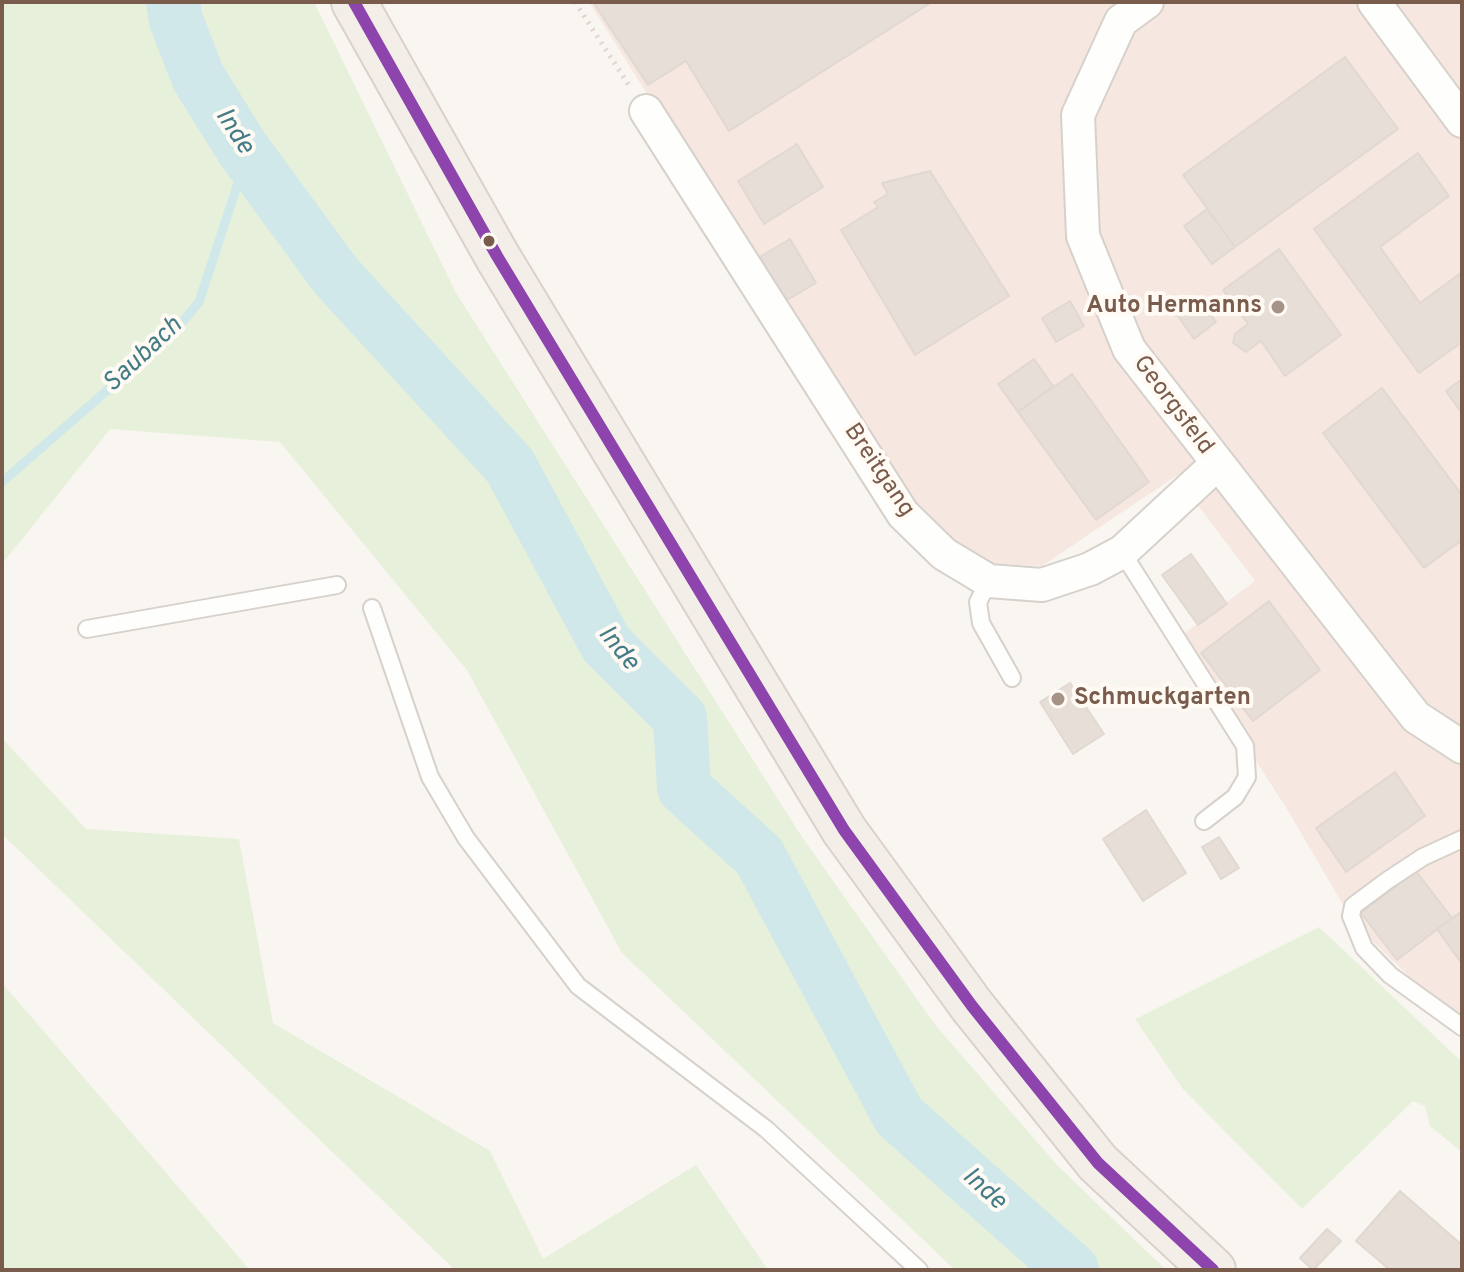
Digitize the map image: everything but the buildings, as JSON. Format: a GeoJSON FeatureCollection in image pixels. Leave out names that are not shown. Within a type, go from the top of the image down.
{"type":"FeatureCollection","features":[{"type":"Feature","properties":{"kind":"main road"},"geometry":{"type":"LineString","coordinates":[[354,2],[497,256],[844,830],[972,1006],[1098,1163],[1213,1270]]}},
{"type":"Feature","properties":{"kind":"street","name":"Georgsfeld"},"geometry":{"type":"LineString","coordinates":[[1147,2],[1121,21],[1078,115],[1083,236],[1129,349],[1416,717],[1462,747]]}},
{"type":"Feature","properties":{"kind":"street"},"geometry":{"type":"LineString","coordinates":[[1374,2],[1457,105]]}},
{"type":"Feature","properties":{"kind":"street","name":"Breitgang"},"geometry":{"type":"LineString","coordinates":[[646,111],[903,514],[944,554],[989,581],[1042,585],[1090,569],[1122,552],[1217,464]]}},
{"type":"Feature","properties":{"kind":"lane"},"geometry":{"type":"LineString","coordinates":[[1122,552],[1245,746],[1247,777],[1235,797],[1204,821]]}},
{"type":"Feature","properties":{"kind":"lane"},"geometry":{"type":"LineString","coordinates":[[989,581],[978,602],[981,623],[1012,678]]}},
{"type":"Feature","properties":{"kind":"lane"},"geometry":{"type":"LineString","coordinates":[[87,629],[337,585]]}},
{"type":"Feature","properties":{"kind":"lane"},"geometry":{"type":"LineString","coordinates":[[372,608],[430,777],[466,838],[578,986],[766,1129],[919,1270]]}},
{"type":"Feature","properties":{"kind":"lane"},"geometry":{"type":"LineString","coordinates":[[1462,839],[1423,857],[1388,880],[1353,906],[1351,916],[1364,948],[1381,966],[1462,1027]]}},
{"type":"Feature","properties":{"kind":"path"},"geometry":{"type":"LineString","coordinates":[[575,2],[646,111]]}},
{"type":"Feature","properties":{"kind":"shaded area"},"geometry":{"type":"Polygon","coordinates":[[[589,2],[1462,2],[1462,1028],[1353,922],[1287,809],[1177,639],[1255,581],[1176,476],[1042,566],[992,564],[958,543],[904,501],[589,2]]]}},
{"type":"Feature","properties":{"kind":"green space"},"geometry":{"type":"Polygon","coordinates":[[[2,2],[314,2],[456,293],[802,837],[936,1026],[1058,1166],[1166,1270],[955,1270],[622,953],[467,670],[280,442],[110,429],[2,564],[2,2]]]}},
{"type":"Feature","properties":{"kind":"green space"},"geometry":{"type":"Polygon","coordinates":[[[2,738],[86,829],[239,839],[273,1023],[490,1151],[543,1259],[696,1165],[768,1270],[455,1270],[2,834],[2,738]]]}},
{"type":"Feature","properties":{"kind":"green space"},"geometry":{"type":"Polygon","coordinates":[[[1319,927],[1462,1062],[1462,1152],[1430,1126],[1425,1106],[1413,1101],[1302,1209],[1183,1089],[1135,1019],[1319,927]]]}},
{"type":"Feature","properties":{"kind":"green space"},"geometry":{"type":"Polygon","coordinates":[[[2,983],[250,1270],[2,1270],[2,983]]]}},
{"type":"Feature","properties":{"kind":"waterway","name":"Inde"},"geometry":{"type":"LineString","coordinates":[[173,2],[176,20],[198,77],[242,148],[336,276],[510,466],[606,644],[680,718],[684,788],[759,856],[899,1116],[1072,1270]]}},
{"type":"Feature","properties":{"kind":"waterway","name":"Saubach"},"geometry":{"type":"LineString","coordinates":[[2,482],[174,332],[199,302],[239,180],[242,148]]}},
{"type":"Feature","properties":{"kind":"transit line"},"geometry":{"type":"LineString","coordinates":[[354,2],[497,256],[844,830],[972,1006],[1098,1163],[1213,1270]]}},
{"type":"Feature","properties":{"kind":"place","name":"Auto Hermanns"},"geometry":{"type":"Point","coordinates":[1278,307]}},
{"type":"Feature","properties":{"kind":"place","name":"Schmuckgarten"},"geometry":{"type":"Point","coordinates":[1058,699]}}]}
